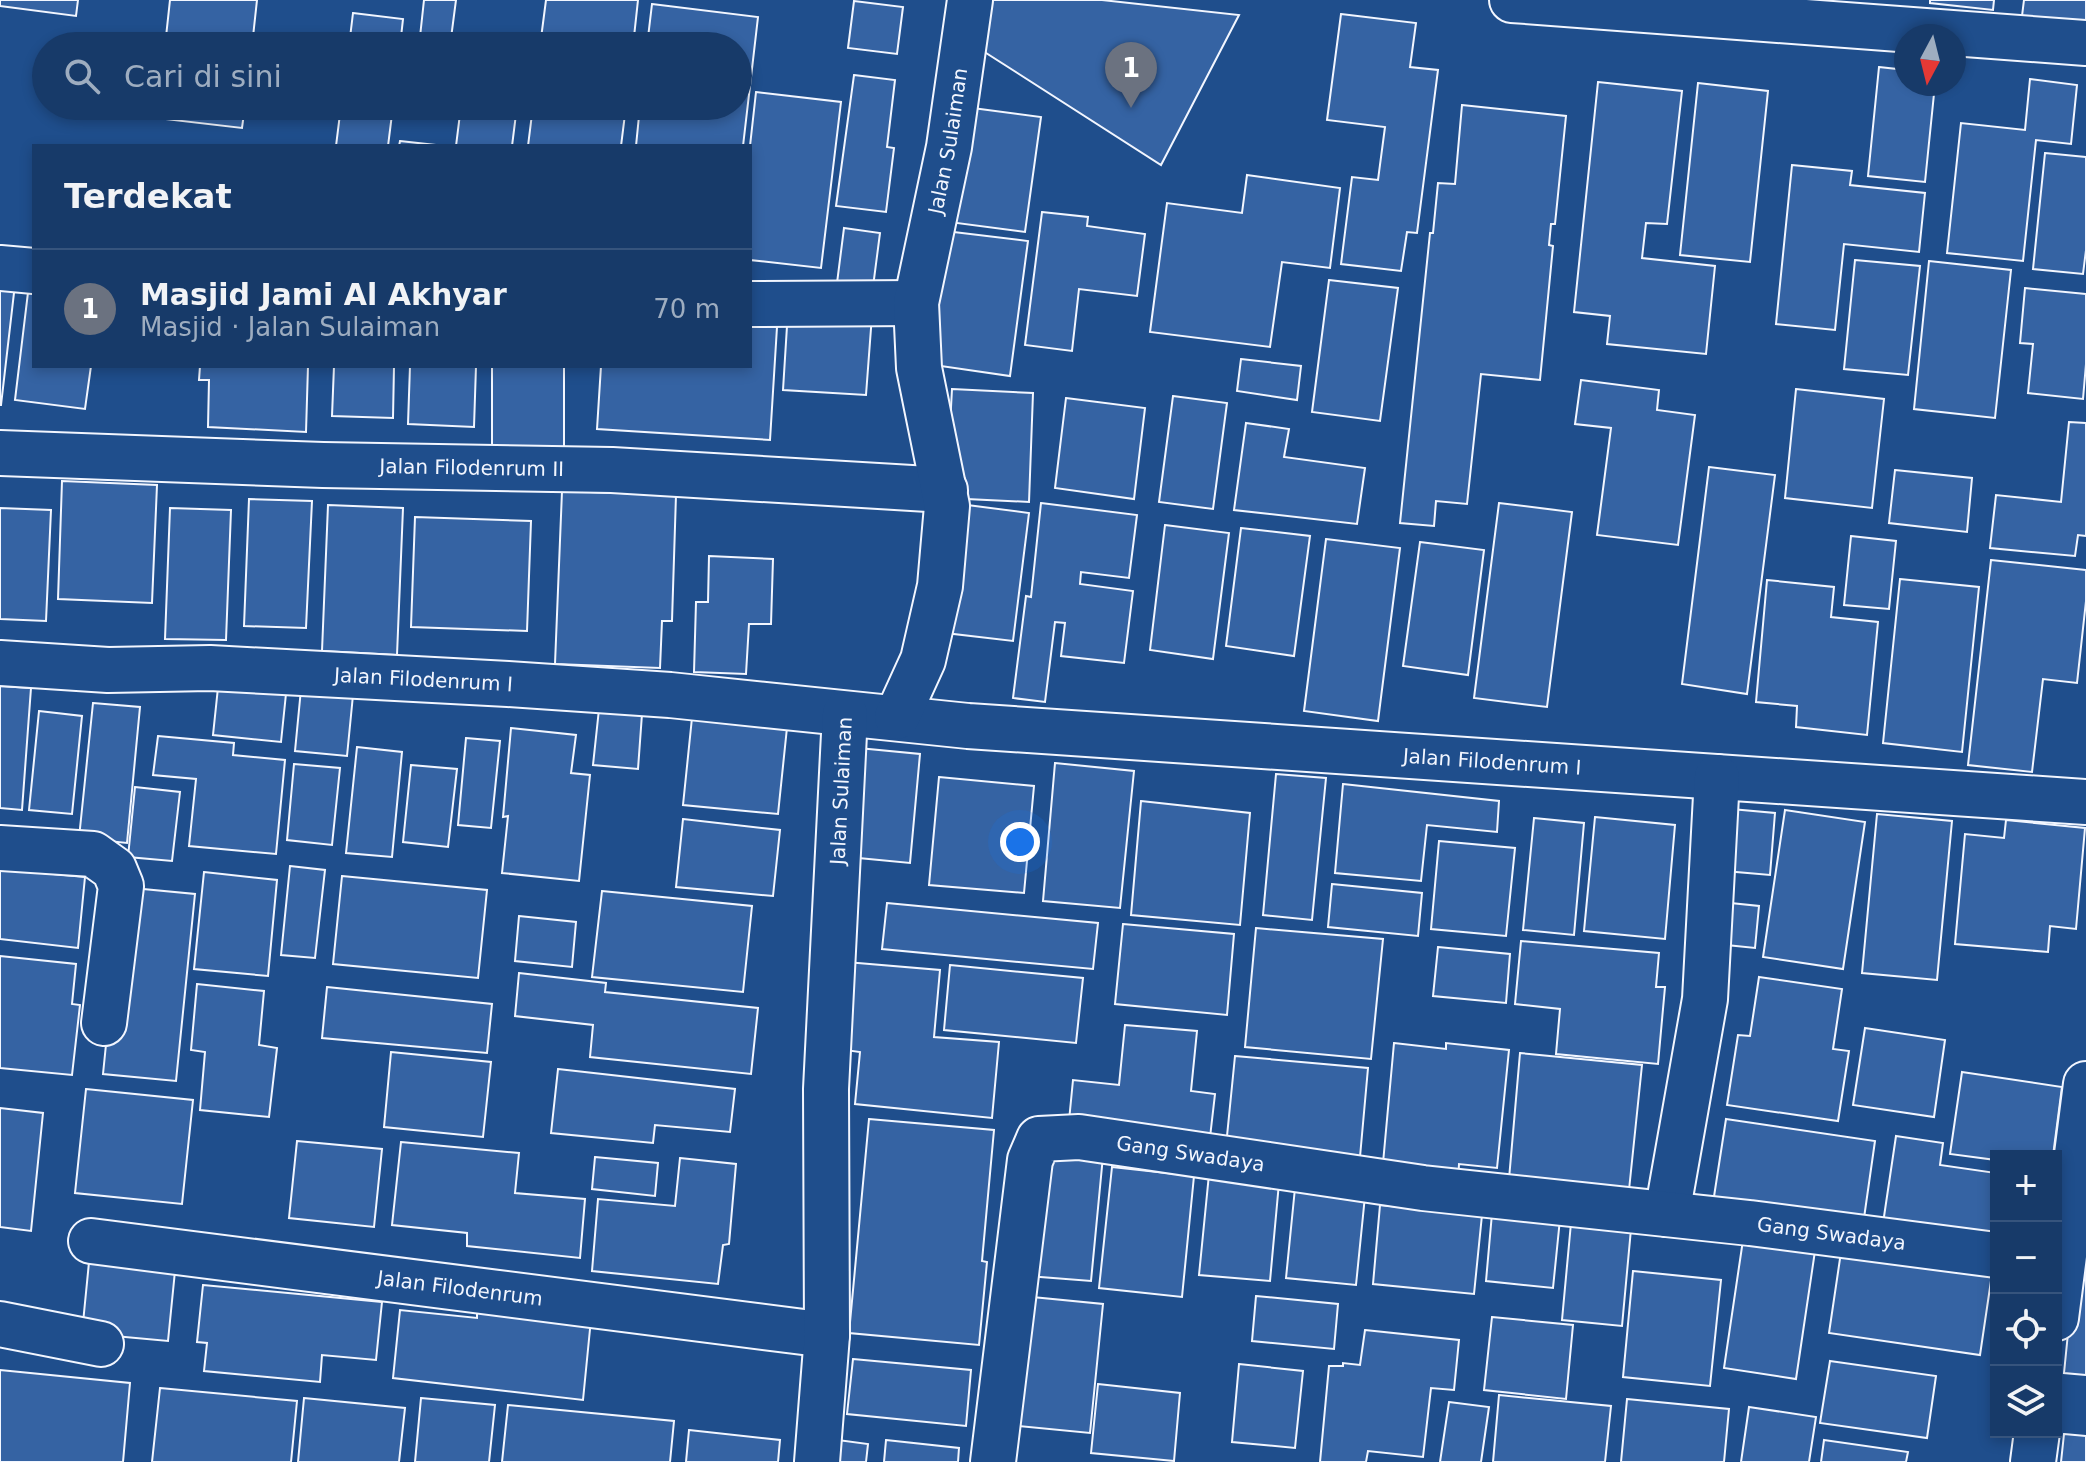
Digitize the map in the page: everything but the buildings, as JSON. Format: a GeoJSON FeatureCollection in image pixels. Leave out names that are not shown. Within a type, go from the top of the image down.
{"type":"FeatureCollection","features":[{"type":"Feature","properties":{"kind":"street","name":"Jalan Sulaiman"},"geometry":{"type":"LineString","coordinates":[[817,1462],[827,1335],[826,1089],[845,714],[897,717],[923,660],[940,586],[947,506],[919,368],[916,303],[949,147],[970,0]]}},
{"type":"Feature","properties":{"kind":"street"},"geometry":{"type":"LineString","coordinates":[[1525,0],[2086,43]]}},
{"type":"Feature","properties":{"kind":"street"},"geometry":{"type":"LineString","coordinates":[[0,268],[32,271]]}},
{"type":"Feature","properties":{"kind":"street"},"geometry":{"type":"LineString","coordinates":[[752,304],[916,303]]}},
{"type":"Feature","properties":{"kind":"street","name":"Jalan Filodenrum II"},"geometry":{"type":"LineString","coordinates":[[0,453],[323,465],[612,470],[945,490]]}},
{"type":"Feature","properties":{"kind":"street","name":"Jalan Filodenrum I"},"geometry":{"type":"LineString","coordinates":[[0,663],[108,670],[210,668],[508,684],[670,695],[845,714]]}},
{"type":"Feature","properties":{"kind":"street","name":"Jalan Filodenrum I"},"geometry":{"type":"LineString","coordinates":[[897,717],[984,727],[2086,802]]}},
{"type":"Feature","properties":{"kind":"street"},"geometry":{"type":"LineString","coordinates":[[1667,1214],[1705,999],[1717,777]]}},
{"type":"Feature","properties":{"kind":"street"},"geometry":{"type":"LineString","coordinates":[[0,848],[93,854],[114,869],[121,886],[104,1023]]}},
{"type":"Feature","properties":{"kind":"street"},"geometry":{"type":"LineString","coordinates":[[2062,1249],[2086,1084]]}},
{"type":"Feature","properties":{"kind":"street","name":"Gang Swadaya"},"geometry":{"type":"LineString","coordinates":[[993,1462],[1030,1160],[1039,1139],[1047,1137],[1079,1137],[1423,1188],[1667,1214],[1990,1254]]}},
{"type":"Feature","properties":{"kind":"street","name":"Jalan Filodenrum"},"geometry":{"type":"LineString","coordinates":[[91,1241],[827,1335]]}},
{"type":"Feature","properties":{"kind":"street"},"geometry":{"type":"LineString","coordinates":[[0,1324],[101,1344]]}},
{"type":"Feature","properties":{"kind":"street"},"geometry":{"type":"LineString","coordinates":[[2033,1462],[2036,1438]]}},
{"type":"Feature","properties":{"kind":"place","name":"Masjid Jami Al Akhyar"},"geometry":{"type":"Point","coordinates":[1131,108]}}]}
